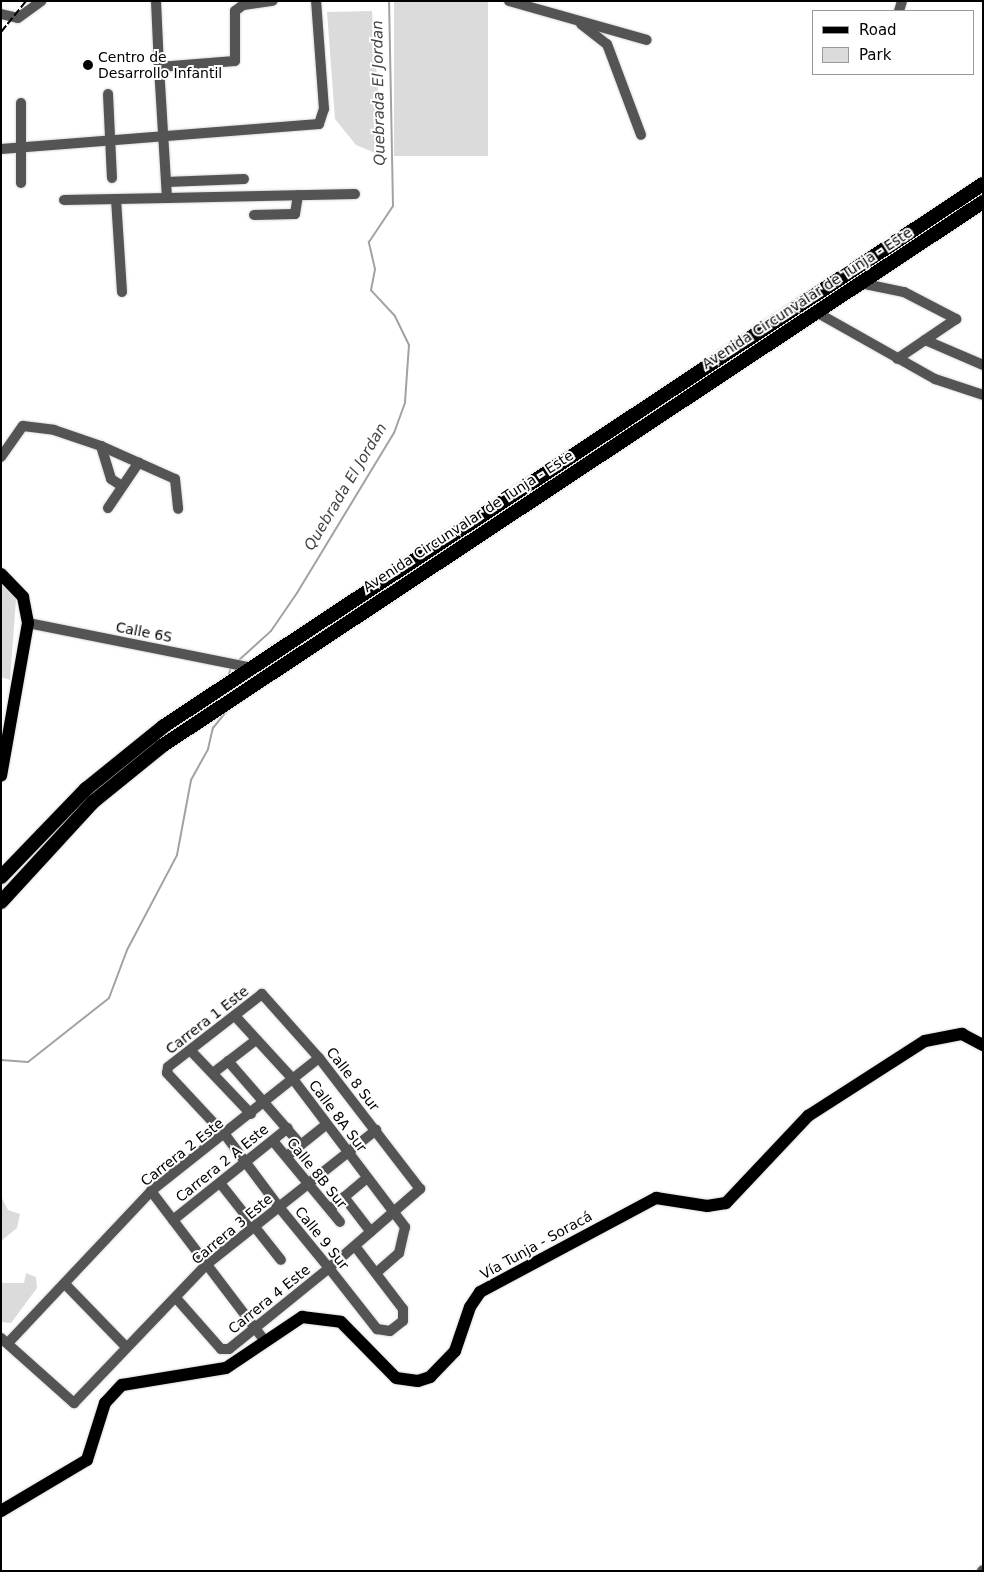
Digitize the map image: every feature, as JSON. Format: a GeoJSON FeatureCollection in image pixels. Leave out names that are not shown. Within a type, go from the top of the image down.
{"type":"FeatureCollection","features":[{"type":"Feature","properties":{"kind":"highway","name":"Avenida Circunvalar de Tunja - Este"},"geometry":{"type":"LineString","coordinates":[[1,877],[86,788],[164,726],[983,184]]}},
{"type":"Feature","properties":{"kind":"highway","name":"Avenida Circunvalar de Tunja - Este"},"geometry":{"type":"LineString","coordinates":[[1,902],[93,802],[162,746],[983,202]]}},
{"type":"Feature","properties":{"kind":"main road"},"geometry":{"type":"LineString","coordinates":[[1,574],[23,597],[28,623],[1,776]]}},
{"type":"Feature","properties":{"kind":"main road","name":"Vía Tunja - Soracá"},"geometry":{"type":"LineString","coordinates":[[1,1511],[86,1460],[105,1403],[122,1385],[154,1377],[207,1373],[237,1362],[302,1317],[330,1318],[351,1330],[396,1378],[413,1381],[430,1377],[451,1356],[470,1307],[480,1292],[656,1198],[708,1206],[726,1203],[808,1116],[849,1090],[943,1034],[962,1034],[983,1045]]}},
{"type":"Feature","properties":{"kind":"street"},"geometry":{"type":"LineString","coordinates":[[1,14],[12,18],[41,1]]}},
{"type":"Feature","properties":{"kind":"street"},"geometry":{"type":"LineString","coordinates":[[156,1],[166,198]]}},
{"type":"Feature","properties":{"kind":"street"},"geometry":{"type":"LineString","coordinates":[[159,67],[234,61],[234,11],[243,5],[273,1]]}},
{"type":"Feature","properties":{"kind":"street"},"geometry":{"type":"LineString","coordinates":[[1,149],[319,124],[324,109],[316,1]]}},
{"type":"Feature","properties":{"kind":"street"},"geometry":{"type":"LineString","coordinates":[[509,1],[648,40]]}},
{"type":"Feature","properties":{"kind":"street"},"geometry":{"type":"LineString","coordinates":[[576,20],[608,44],[641,135]]}},
{"type":"Feature","properties":{"kind":"street"},"geometry":{"type":"LineString","coordinates":[[108,94],[112,178]]}},
{"type":"Feature","properties":{"kind":"street"},"geometry":{"type":"LineString","coordinates":[[21,103],[23,147],[21,183]]}},
{"type":"Feature","properties":{"kind":"street"},"geometry":{"type":"LineString","coordinates":[[166,182],[244,179]]}},
{"type":"Feature","properties":{"kind":"street"},"geometry":{"type":"LineString","coordinates":[[64,200],[356,194]]}},
{"type":"Feature","properties":{"kind":"street"},"geometry":{"type":"LineString","coordinates":[[254,215],[295,214],[298,195]]}},
{"type":"Feature","properties":{"kind":"street"},"geometry":{"type":"LineString","coordinates":[[116,199],[122,292]]}},
{"type":"Feature","properties":{"kind":"street"},"geometry":{"type":"LineString","coordinates":[[860,283],[904,292],[956,319],[897,359]]}},
{"type":"Feature","properties":{"kind":"street"},"geometry":{"type":"LineString","coordinates":[[816,312],[935,379],[983,395]]}},
{"type":"Feature","properties":{"kind":"street"},"geometry":{"type":"LineString","coordinates":[[925,340],[983,365]]}},
{"type":"Feature","properties":{"kind":"street"},"geometry":{"type":"LineString","coordinates":[[1,457],[23,426],[54,430],[102,446],[175,480],[178,509]]}},
{"type":"Feature","properties":{"kind":"street"},"geometry":{"type":"LineString","coordinates":[[102,446],[111,479],[122,486]]}},
{"type":"Feature","properties":{"kind":"street"},"geometry":{"type":"LineString","coordinates":[[108,508],[139,462]]}},
{"type":"Feature","properties":{"kind":"street","name":"Calle 6S"},"geometry":{"type":"LineString","coordinates":[[28,623],[254,668]]}},
{"type":"Feature","properties":{"kind":"street","name":"Carrera 1 Este"},"geometry":{"type":"LineString","coordinates":[[168,1067],[262,994]]}},
{"type":"Feature","properties":{"kind":"street","name":"Calle 8 Sur"},"geometry":{"type":"LineString","coordinates":[[262,994],[319,1058],[419,1184]]}},
{"type":"Feature","properties":{"kind":"street","name":"Calle 8A Sur"},"geometry":{"type":"LineString","coordinates":[[234,1016],[293,1079],[405,1227],[404,1240],[399,1253],[376,1273]]}},
{"type":"Feature","properties":{"kind":"street"},"geometry":{"type":"LineString","coordinates":[[213,1074],[256,1040]]}},
{"type":"Feature","properties":{"kind":"street"},"geometry":{"type":"LineString","coordinates":[[191,1051],[251,1114]]}},
{"type":"Feature","properties":{"kind":"street","name":"Carrera 2 Este"},"geometry":{"type":"LineString","coordinates":[[5,1340],[66,1285],[151,1191],[226,1136],[319,1058]]}},
{"type":"Feature","properties":{"kind":"street"},"geometry":{"type":"LineString","coordinates":[[228,1061],[266,1102],[301,1145]]}},
{"type":"Feature","properties":{"kind":"street","name":"Calle 9 Sur"},"geometry":{"type":"LineString","coordinates":[[168,1067],[168,1076],[226,1136],[279,1207],[382,1332],[390,1332],[404,1316],[404,1308],[376,1273]]}},
{"type":"Feature","properties":{"kind":"street"},"geometry":{"type":"LineString","coordinates":[[287,1156],[327,1124]]}},
{"type":"Feature","properties":{"kind":"street","name":"Carrera 2 A Este"},"geometry":{"type":"LineString","coordinates":[[173,1220],[288,1128]]}},
{"type":"Feature","properties":{"kind":"street","name":"Carrera 3 Este"},"geometry":{"type":"LineString","coordinates":[[5,1340],[74,1403],[207,1264],[376,1130]]}},
{"type":"Feature","properties":{"kind":"street","name":"Calle 8B Sur"},"geometry":{"type":"LineString","coordinates":[[272,1141],[287,1156],[340,1222]]}},
{"type":"Feature","properties":{"kind":"street"},"geometry":{"type":"LineString","coordinates":[[330,1209],[367,1178]]}},
{"type":"Feature","properties":{"kind":"street"},"geometry":{"type":"LineString","coordinates":[[220,1183],[281,1260]]}},
{"type":"Feature","properties":{"kind":"street","name":"Carrera 4 Este"},"geometry":{"type":"LineString","coordinates":[[225,1349],[329,1268],[394,1213],[420,1189],[419,1184]]}},
{"type":"Feature","properties":{"kind":"street"},"geometry":{"type":"LineString","coordinates":[[151,1191],[265,1342]]}},
{"type":"Feature","properties":{"kind":"street"},"geometry":{"type":"LineString","coordinates":[[344,1197],[371,1232]]}},
{"type":"Feature","properties":{"kind":"street"},"geometry":{"type":"LineString","coordinates":[[355,1246],[376,1273]]}},
{"type":"Feature","properties":{"kind":"street"},"geometry":{"type":"LineString","coordinates":[[66,1285],[126,1348]]}},
{"type":"Feature","properties":{"kind":"street"},"geometry":{"type":"LineString","coordinates":[[176,1298],[237,1362]]}},
{"type":"Feature","properties":{"kind":"green space"},"geometry":{"type":"Polygon","coordinates":[[[394,1],[488,1],[488,156],[394,156],[394,1]]]}},
{"type":"Feature","properties":{"kind":"green space"},"geometry":{"type":"Polygon","coordinates":[[[372,11],[383,156],[356,145],[335,119],[327,12],[372,11]]]}},
{"type":"Feature","properties":{"kind":"green space"},"geometry":{"type":"Polygon","coordinates":[[[1,583],[16,599],[10,680],[1,677],[1,583]]]}},
{"type":"Feature","properties":{"kind":"green space"},"geometry":{"type":"Polygon","coordinates":[[[1,1196],[8,1210],[20,1214],[17,1228],[1,1241],[1,1196]]]}},
{"type":"Feature","properties":{"kind":"green space"},"geometry":{"type":"Polygon","coordinates":[[[26,1273],[36,1277],[37,1288],[11,1323],[1,1322],[1,1283],[24,1283],[26,1273]]]}},
{"type":"Feature","properties":{"kind":"waterway","name":"Quebrada El Jordan"},"geometry":{"type":"LineString","coordinates":[[239,660],[271,631],[297,593],[394,433],[405,402],[409,345],[395,316],[371,290],[375,269],[369,242],[393,206],[389,1]]}},
{"type":"Feature","properties":{"kind":"waterway"},"geometry":{"type":"LineString","coordinates":[[229,674],[231,667]]}},
{"type":"Feature","properties":{"kind":"waterway"},"geometry":{"type":"LineString","coordinates":[[1,1060],[28,1062],[109,998],[127,950],[177,855],[191,780],[208,749],[213,728],[227,711]]}},
{"type":"Feature","properties":{"kind":"railway"},"geometry":{"type":"LineString","coordinates":[[1,32],[26,1]]}},
{"type":"Feature","properties":{"kind":"place","name":"Centro de Desarrollo Infantil"},"geometry":{"type":"Point","coordinates":[88,65]}}]}
